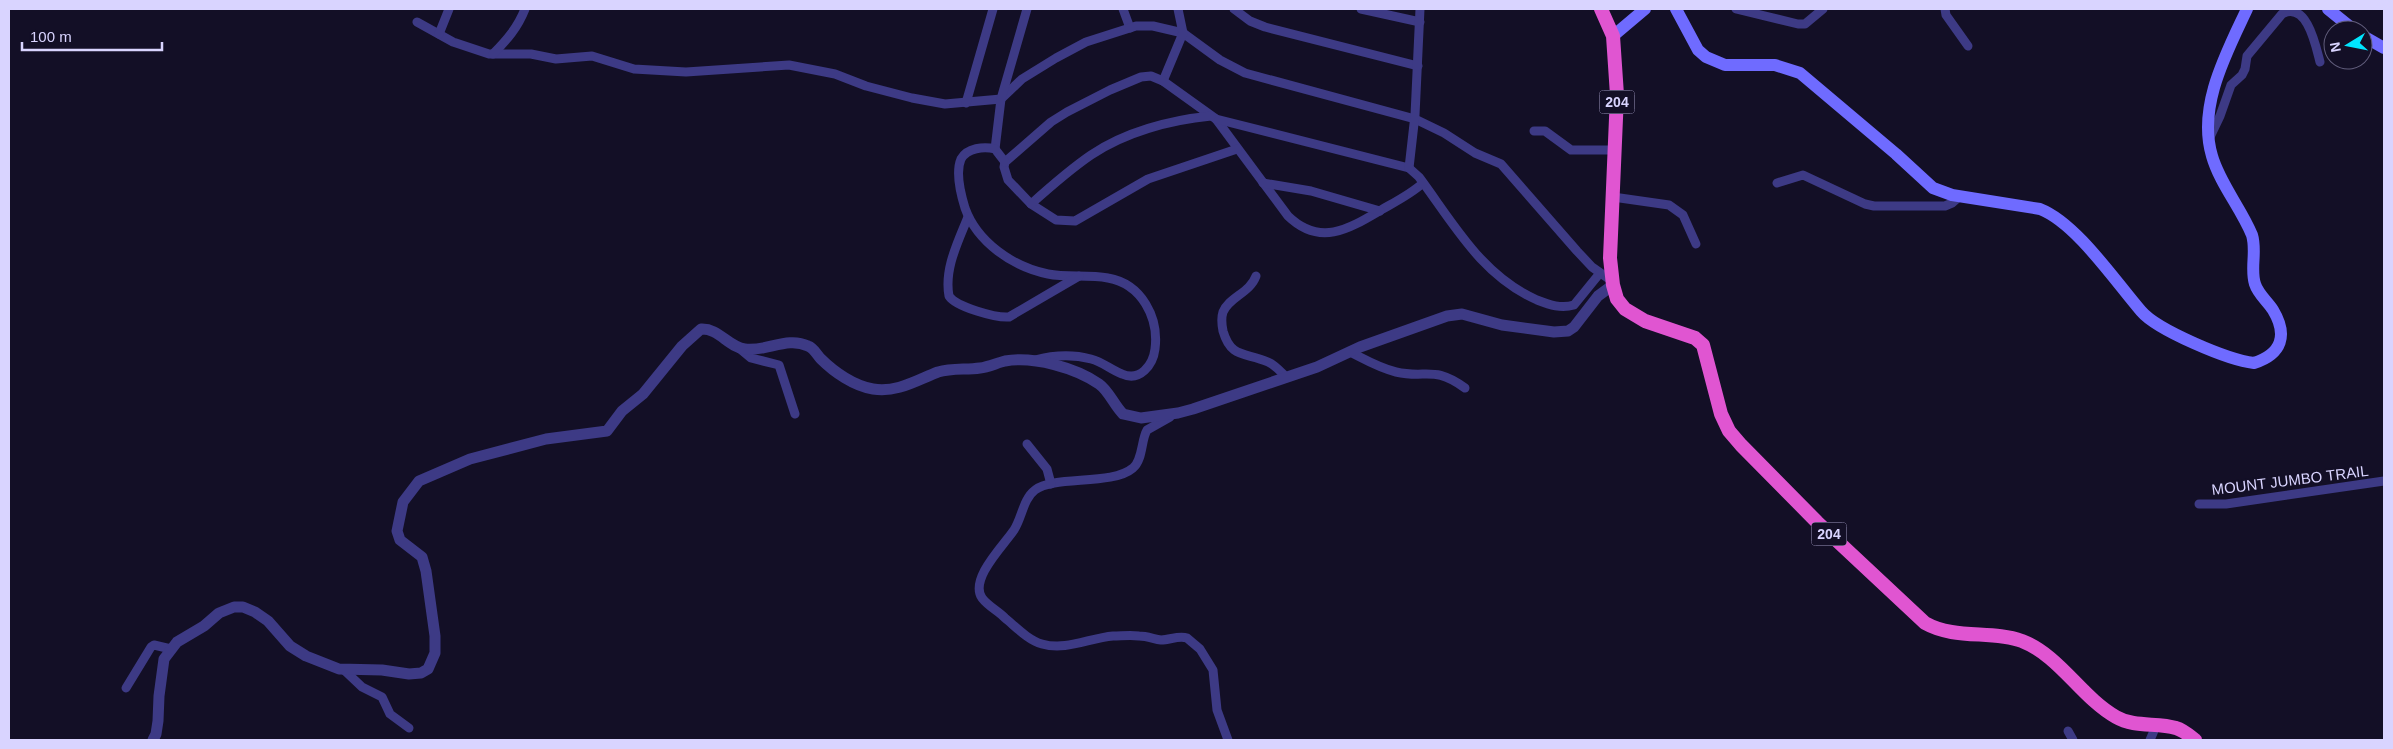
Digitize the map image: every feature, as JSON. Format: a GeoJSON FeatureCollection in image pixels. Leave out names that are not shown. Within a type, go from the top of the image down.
{"type":"FeatureCollection","features":[{"type":"Feature","properties":{"kind":"highway","name":"204"},"geometry":{"type":"LineString","coordinates":[[1600,9],[1613,36],[1617,95],[1608,280],[1617,299],[1631,315],[1699,341],[1705,351],[1721,414],[1730,431],[1749,454],[1817,522],[1925,624],[1943,631],[2021,641],[2046,656],[2110,714],[2126,722],[2176,728],[2195,740]]}},
{"type":"Feature","properties":{"kind":"main road"},"geometry":{"type":"LineString","coordinates":[[1613,36],[1645,9]]}},
{"type":"Feature","properties":{"kind":"main road"},"geometry":{"type":"LineString","coordinates":[[1676,9],[1698,50],[1712,62],[1737,66],[1775,65],[1800,73],[1896,154],[1926,183],[1941,192],[2048,212],[2057,218],[2103,264],[2142,312],[2156,324],[2185,339],[2254,364],[2273,353],[2280,344],[2282,330],[2273,310],[2256,286],[2255,243],[2212,156],[2209,137],[2213,88],[2247,9]]}},
{"type":"Feature","properties":{"kind":"main road"},"geometry":{"type":"LineString","coordinates":[[2328,9],[2342,20]]}},
{"type":"Feature","properties":{"kind":"main road"},"geometry":{"type":"LineString","coordinates":[[2373,42],[2384,48]]}},
{"type":"Feature","properties":{"kind":"street"},"geometry":{"type":"LineString","coordinates":[[439,34],[449,9]]}},
{"type":"Feature","properties":{"kind":"street"},"geometry":{"type":"LineString","coordinates":[[494,54],[520,22],[525,9]]}},
{"type":"Feature","properties":{"kind":"street"},"geometry":{"type":"LineString","coordinates":[[966,103],[993,9]]}},
{"type":"Feature","properties":{"kind":"street"},"geometry":{"type":"LineString","coordinates":[[1027,9],[1001,99],[995,149],[1004,162],[1008,180],[1031,204],[1056,220],[1075,221],[1148,179],[1238,149]]}},
{"type":"Feature","properties":{"kind":"street"},"geometry":{"type":"LineString","coordinates":[[1122,9],[1130,28]]}},
{"type":"Feature","properties":{"kind":"street"},"geometry":{"type":"LineString","coordinates":[[1163,81],[1183,33],[1178,9]]}},
{"type":"Feature","properties":{"kind":"street"},"geometry":{"type":"LineString","coordinates":[[1234,9],[1250,21],[1265,27],[1418,66]]}},
{"type":"Feature","properties":{"kind":"street"},"geometry":{"type":"LineString","coordinates":[[1361,9],[1420,22]]}},
{"type":"Feature","properties":{"kind":"street"},"geometry":{"type":"LineString","coordinates":[[1409,168],[1415,119],[1420,9]]}},
{"type":"Feature","properties":{"kind":"street"},"geometry":{"type":"LineString","coordinates":[[1736,9],[1798,24],[1805,24],[1823,9]]}},
{"type":"Feature","properties":{"kind":"street"},"geometry":{"type":"LineString","coordinates":[[1945,9],[1946,15],[1968,46]]}},
{"type":"Feature","properties":{"kind":"street"},"geometry":{"type":"LineString","coordinates":[[2209,137],[2231,85],[2245,69],[2248,56],[2285,12],[2295,13],[2305,19],[2320,62]]}},
{"type":"Feature","properties":{"kind":"street"},"geometry":{"type":"LineString","coordinates":[[417,22],[453,42],[494,54],[531,54],[556,59],[592,56],[634,69],[686,72],[789,65],[835,74],[866,86],[931,102],[966,103],[1001,99],[1022,79],[1086,42],[1130,28],[1153,26],[1183,33],[1220,60],[1245,73],[1415,119],[1444,133],[1475,153],[1504,166],[1576,251],[1608,280]]}},
{"type":"Feature","properties":{"kind":"street"},"geometry":{"type":"LineString","coordinates":[[1004,162],[1051,122],[1104,93],[1144,76],[1154,76],[1214,118],[1294,222],[1303,228],[1316,232],[1332,233],[1348,229],[1423,184]]}},
{"type":"Feature","properties":{"kind":"street"},"geometry":{"type":"LineString","coordinates":[[1031,204],[1092,154],[1126,136],[1186,120],[1214,118],[1409,168],[1484,264],[1517,290],[1530,296],[1557,307],[1574,305],[1608,280]]}},
{"type":"Feature","properties":{"kind":"street"},"geometry":{"type":"LineString","coordinates":[[1534,130],[1545,131],[1571,150],[1615,150]]}},
{"type":"Feature","properties":{"kind":"street"},"geometry":{"type":"LineString","coordinates":[[995,149],[974,149],[968,152],[962,159],[959,170],[961,190],[968,217],[979,234],[1003,255],[1048,274],[1110,278],[1121,282],[1146,302],[1157,333],[1154,355],[1148,368],[1136,376],[1127,376],[1090,359],[1059,355],[1035,360]]}},
{"type":"Feature","properties":{"kind":"street"},"geometry":{"type":"LineString","coordinates":[[1777,183],[1803,175],[1865,204],[1874,206],[1944,206],[1952,203],[1960,196]]}},
{"type":"Feature","properties":{"kind":"street"},"geometry":{"type":"LineString","coordinates":[[1263,183],[1311,191],[1380,211]]}},
{"type":"Feature","properties":{"kind":"street"},"geometry":{"type":"LineString","coordinates":[[1613,197],[1669,205],[1683,215],[1696,244]]}},
{"type":"Feature","properties":{"kind":"street"},"geometry":{"type":"LineString","coordinates":[[968,217],[956,244],[949,273],[949,296],[956,303],[999,316],[1009,317],[1081,275]]}},
{"type":"Feature","properties":{"kind":"street"},"geometry":{"type":"LineString","coordinates":[[1256,276],[1251,287],[1228,304],[1222,314],[1222,326],[1226,340],[1237,353],[1269,362],[1285,376]]}},
{"type":"Feature","properties":{"kind":"street"},"geometry":{"type":"LineString","coordinates":[[739,348],[757,349],[791,341],[801,343],[811,347],[827,365],[843,377],[871,389],[881,390],[899,388],[945,370],[978,368],[1010,360],[1035,360],[1055,364],[1100,385],[1122,414],[1141,418],[1178,413],[1270,384],[1285,376],[1329,362],[1436,319],[1455,314],[1462,314],[1502,325],[1554,332],[1568,331],[1574,327],[1604,290],[1608,280]]}},
{"type":"Feature","properties":{"kind":"street"},"geometry":{"type":"LineString","coordinates":[[152,740],[156,734],[164,658],[177,642],[204,626],[225,610],[243,607],[268,621],[290,646],[306,656],[343,669],[421,673],[428,669],[433,662],[435,636],[424,562],[416,550],[400,540],[397,532],[403,502],[419,481],[470,459],[546,439],[607,431],[622,411],[643,394],[682,346],[699,330],[710,330],[751,358],[779,364],[795,414]]}},
{"type":"Feature","properties":{"kind":"street"},"geometry":{"type":"LineString","coordinates":[[1350,352],[1367,361],[1397,372],[1443,374],[1465,388]]}},
{"type":"Feature","properties":{"kind":"street"},"geometry":{"type":"LineString","coordinates":[[1178,413],[1147,430],[1138,462],[1134,468],[1108,477],[1051,484],[1035,490],[1028,497],[1022,518],[991,560],[980,580],[979,590],[982,597],[1030,638],[1041,644],[1066,646],[1110,636],[1137,635],[1162,640],[1187,638],[1200,649],[1213,670],[1217,710],[1228,740]]}},
{"type":"Feature","properties":{"kind":"street"},"geometry":{"type":"LineString","coordinates":[[1027,444],[1047,469],[1051,484]]}},
{"type":"Feature","properties":{"kind":"street","name":"MOUNT JUMBO TRAIL"},"geometry":{"type":"LineString","coordinates":[[2199,504],[2226,504],[2384,481]]}},
{"type":"Feature","properties":{"kind":"street"},"geometry":{"type":"LineString","coordinates":[[126,688],[151,647],[170,649]]}},
{"type":"Feature","properties":{"kind":"street"},"geometry":{"type":"LineString","coordinates":[[343,669],[362,687],[382,696],[390,714],[409,728]]}},
{"type":"Feature","properties":{"kind":"street"},"geometry":{"type":"LineString","coordinates":[[2150,740],[2156,726]]}},
{"type":"Feature","properties":{"kind":"street"},"geometry":{"type":"LineString","coordinates":[[2068,731],[2073,740]]}}]}
